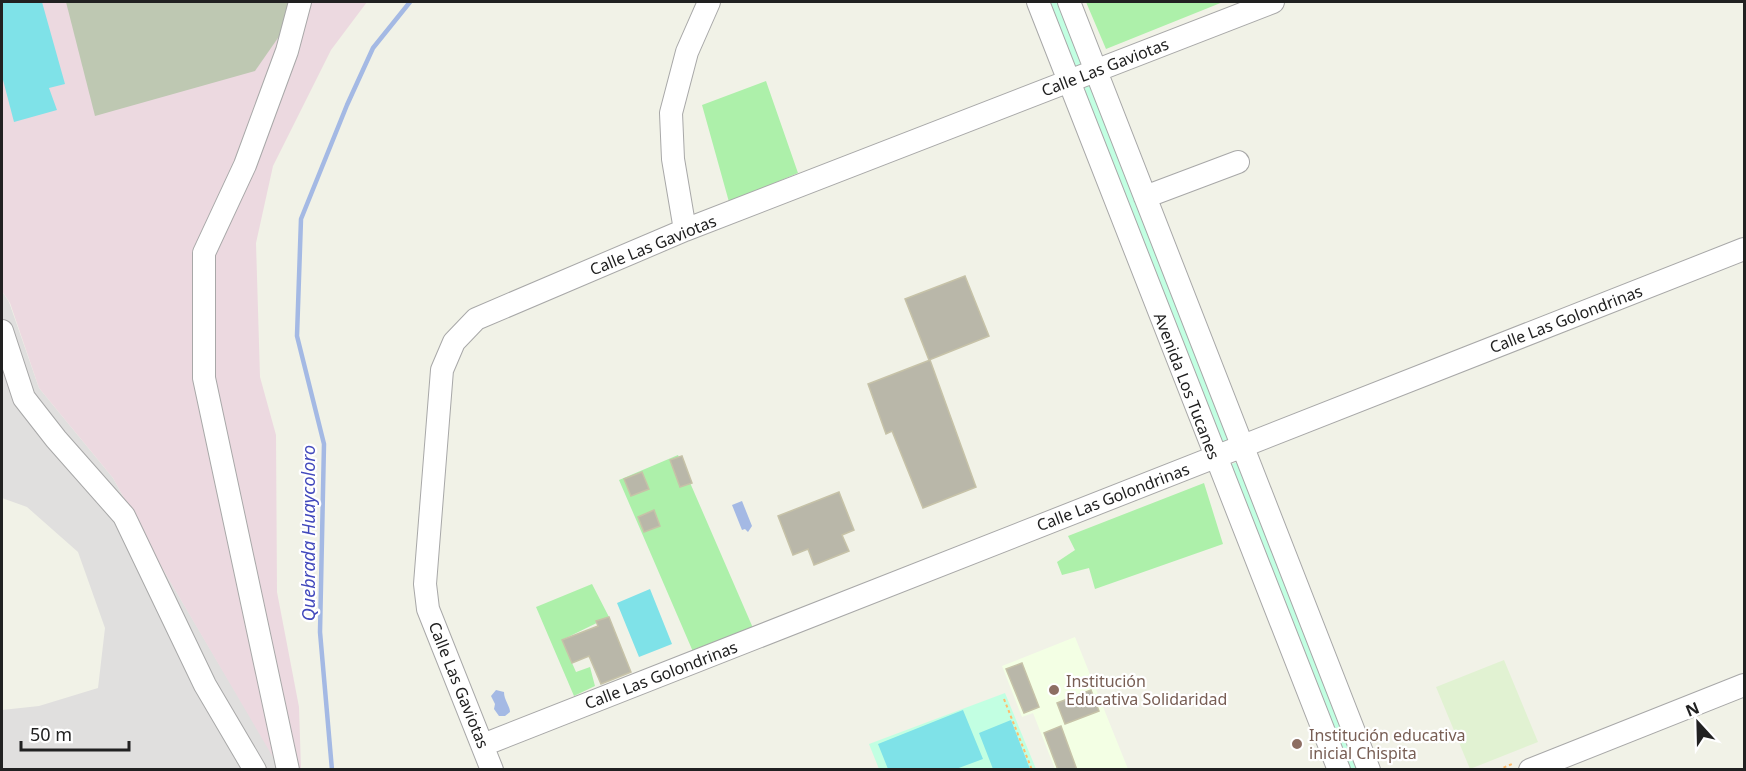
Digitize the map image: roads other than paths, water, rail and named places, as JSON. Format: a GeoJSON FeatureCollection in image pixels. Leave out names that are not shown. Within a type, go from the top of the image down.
{"type":"FeatureCollection","features":[{"type":"Feature","properties":{"kind":"street"},"geometry":{"type":"LineString","coordinates":[[288,770],[204,378],[204,253],[244,165],[287,51],[300,2]]}},
{"type":"Feature","properties":{"kind":"street"},"geometry":{"type":"LineString","coordinates":[[685,230],[673,159],[671,113],[687,52],[709,2]]}},
{"type":"Feature","properties":{"kind":"street","name":"Avenida Los Tucanes"},"geometry":{"type":"LineString","coordinates":[[1038,2],[1339,770]]}},
{"type":"Feature","properties":{"kind":"street","name":"Avenida Los Tucanes"},"geometry":{"type":"LineString","coordinates":[[1069,2],[1369,770]]}},
{"type":"Feature","properties":{"kind":"street","name":"Calle Las Gaviotas"},"geometry":{"type":"LineString","coordinates":[[492,770],[428,609],[425,584],[442,370],[454,342],[476,319],[685,230],[1273,2]]}},
{"type":"Feature","properties":{"kind":"street"},"geometry":{"type":"LineString","coordinates":[[1145,197],[1238,162]]}},
{"type":"Feature","properties":{"kind":"street","name":"Calle Las Golondrinas"},"geometry":{"type":"LineString","coordinates":[[483,745],[1744,249]]}},
{"type":"Feature","properties":{"kind":"street"},"geometry":{"type":"LineString","coordinates":[[2,331],[24,398],[56,439],[124,516],[205,685],[255,770]]}},
{"type":"Feature","properties":{"kind":"street"},"geometry":{"type":"LineString","coordinates":[[1530,770],[1744,685]]}},
{"type":"Feature","properties":{"kind":"waterway","name":"Quebrada Huaycoloro"},"geometry":{"type":"LineString","coordinates":[[332,770],[320,632],[324,444],[297,336],[301,219],[347,105],[373,48],[410,2]]}},
{"type":"Feature","properties":{"kind":"place","name":"Institución Educativa Solidaridad"},"geometry":{"type":"Point","coordinates":[1054,690]}},
{"type":"Feature","properties":{"kind":"place","name":"Institución educativa inicial Chispita"},"geometry":{"type":"Point","coordinates":[1297,744]}}]}
